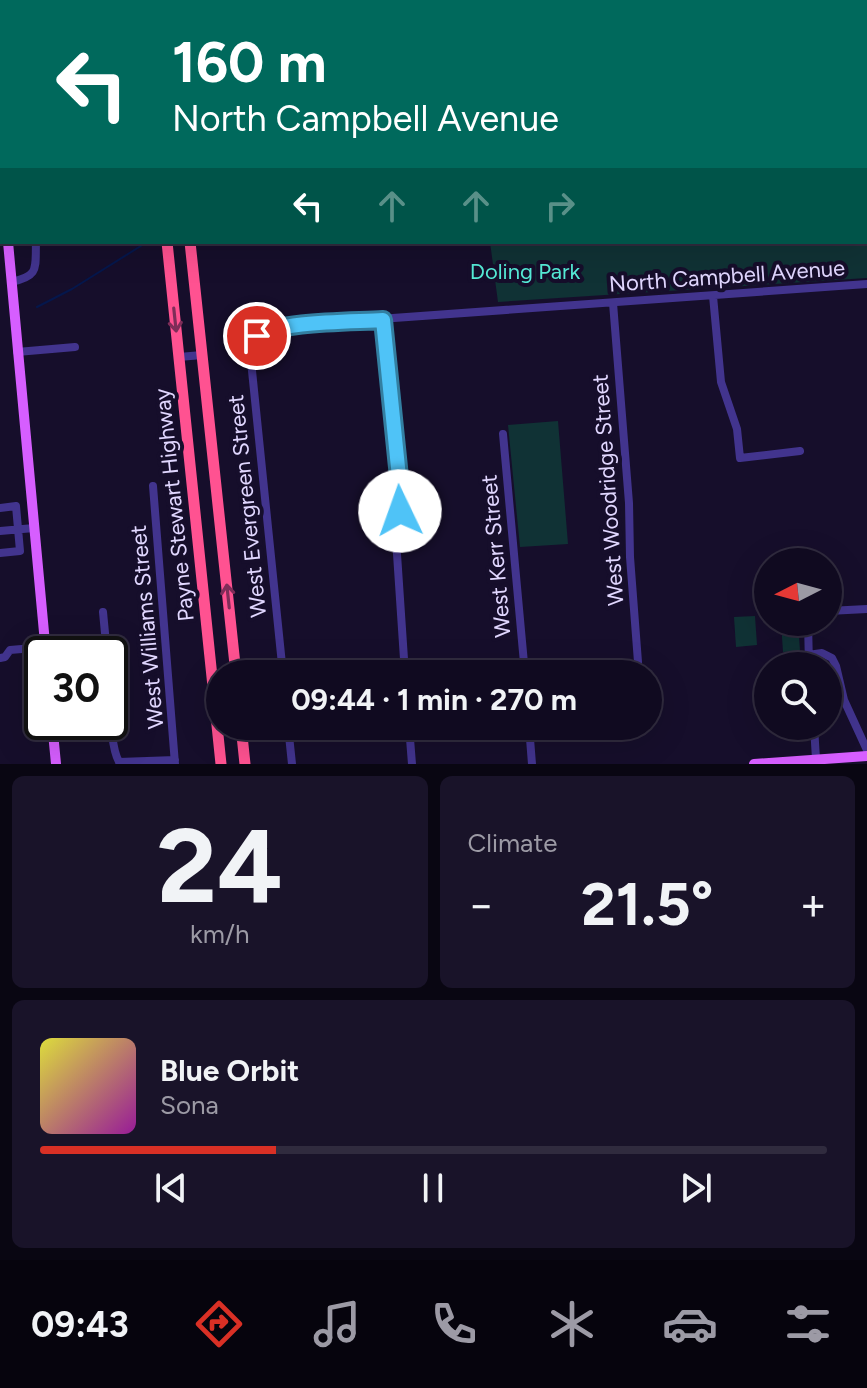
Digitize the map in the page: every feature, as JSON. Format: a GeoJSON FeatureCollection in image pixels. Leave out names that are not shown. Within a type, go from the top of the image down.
{"type":"FeatureCollection","features":[{"type":"Feature","properties":{"kind":"highway","name":"Payne Stewart Highway"},"geometry":{"type":"LineString","coordinates":[[167,244],[221,764]]}},
{"type":"Feature","properties":{"kind":"highway","name":"Payne Stewart Highway"},"geometry":{"type":"LineString","coordinates":[[190,244],[235,660]]}},
{"type":"Feature","properties":{"kind":"highway"},"geometry":{"type":"LineString","coordinates":[[242,740],[245,764]]}},
{"type":"Feature","properties":{"kind":"main road"},"geometry":{"type":"LineString","coordinates":[[8,244],[44,636]]}},
{"type":"Feature","properties":{"kind":"main road"},"geometry":{"type":"LineString","coordinates":[[54,740],[56,764]]}},
{"type":"Feature","properties":{"kind":"main road"},"geometry":{"type":"LineString","coordinates":[[754,764],[867,753]]}},
{"type":"Feature","properties":{"kind":"street"},"geometry":{"type":"LineString","coordinates":[[11,282],[28,279],[32,274],[36,244]]}},
{"type":"Feature","properties":{"kind":"street","name":"North Campbell Avenue"},"geometry":{"type":"LineString","coordinates":[[257,336],[282,326],[867,284]]}},
{"type":"Feature","properties":{"kind":"street"},"geometry":{"type":"LineString","coordinates":[[713,296],[721,382],[737,429],[740,458],[800,451]]}},
{"type":"Feature","properties":{"kind":"street","name":"West Woodridge Street"},"geometry":{"type":"LineString","coordinates":[[613,303],[638,660]]}},
{"type":"Feature","properties":{"kind":"street"},"geometry":{"type":"LineString","coordinates":[[383,320],[400,487],[396,539],[404,660]]}},
{"type":"Feature","properties":{"kind":"street","name":"West Evergreen Street"},"geometry":{"type":"LineString","coordinates":[[257,336],[253,342],[251,361],[282,660]]}},
{"type":"Feature","properties":{"kind":"street"},"geometry":{"type":"LineString","coordinates":[[17,352],[75,347]]}},
{"type":"Feature","properties":{"kind":"street"},"geometry":{"type":"LineString","coordinates":[[179,357],[202,355]]}},
{"type":"Feature","properties":{"kind":"street","name":"West Kerr Street"},"geometry":{"type":"LineString","coordinates":[[503,434],[524,660]]}},
{"type":"Feature","properties":{"kind":"street","name":"West Williams Street"},"geometry":{"type":"LineString","coordinates":[[153,486],[175,762]]}},
{"type":"Feature","properties":{"kind":"street"},"geometry":{"type":"LineString","coordinates":[[0,508],[16,506],[20,551],[0,553]]}},
{"type":"Feature","properties":{"kind":"street"},"geometry":{"type":"LineString","coordinates":[[0,531],[34,528]]}},
{"type":"Feature","properties":{"kind":"street"},"geometry":{"type":"LineString","coordinates":[[842,610],[867,609]]}},
{"type":"Feature","properties":{"kind":"street"},"geometry":{"type":"LineString","coordinates":[[103,612],[105,636]]}},
{"type":"Feature","properties":{"kind":"street"},"geometry":{"type":"LineString","coordinates":[[0,658],[10,650],[24,650]]}},
{"type":"Feature","properties":{"kind":"street"},"geometry":{"type":"LineString","coordinates":[[842,692],[867,753]]}},
{"type":"Feature","properties":{"kind":"street"},"geometry":{"type":"LineString","coordinates":[[114,740],[119,762],[175,762]]}},
{"type":"Feature","properties":{"kind":"street"},"geometry":{"type":"LineString","coordinates":[[289,740],[292,764]]}},
{"type":"Feature","properties":{"kind":"street"},"geometry":{"type":"LineString","coordinates":[[410,740],[412,764]]}},
{"type":"Feature","properties":{"kind":"street"},"geometry":{"type":"LineString","coordinates":[[530,740],[532,764]]}},
{"type":"Feature","properties":{"kind":"street"},"geometry":{"type":"LineString","coordinates":[[815,740],[816,759]]}},
{"type":"Feature","properties":{"kind":"green space","name":"Doling Park"},"geometry":{"type":"Polygon","coordinates":[[[490,244],[867,244],[867,278],[498,302],[490,244]]]}},
{"type":"Feature","properties":{"kind":"green space"},"geometry":{"type":"Polygon","coordinates":[[[558,421],[568,544],[520,547],[508,425],[558,421]]]}},
{"type":"Feature","properties":{"kind":"green space"},"geometry":{"type":"Polygon","coordinates":[[[754,616],[757,645],[736,647],[734,617],[754,616]]]}},
{"type":"Feature","properties":{"kind":"green space"},"geometry":{"type":"Polygon","coordinates":[[[782,636],[799,636],[800,651],[783,652],[782,636]]]}},
{"type":"Feature","properties":{"kind":"waterway"},"geometry":{"type":"LineString","coordinates":[[37,307],[144,244]]}},
{"type":"Feature","properties":{"kind":"route"},"geometry":{"type":"LineString","coordinates":[[257,336],[282,326],[383,320],[400,511]]}}]}
